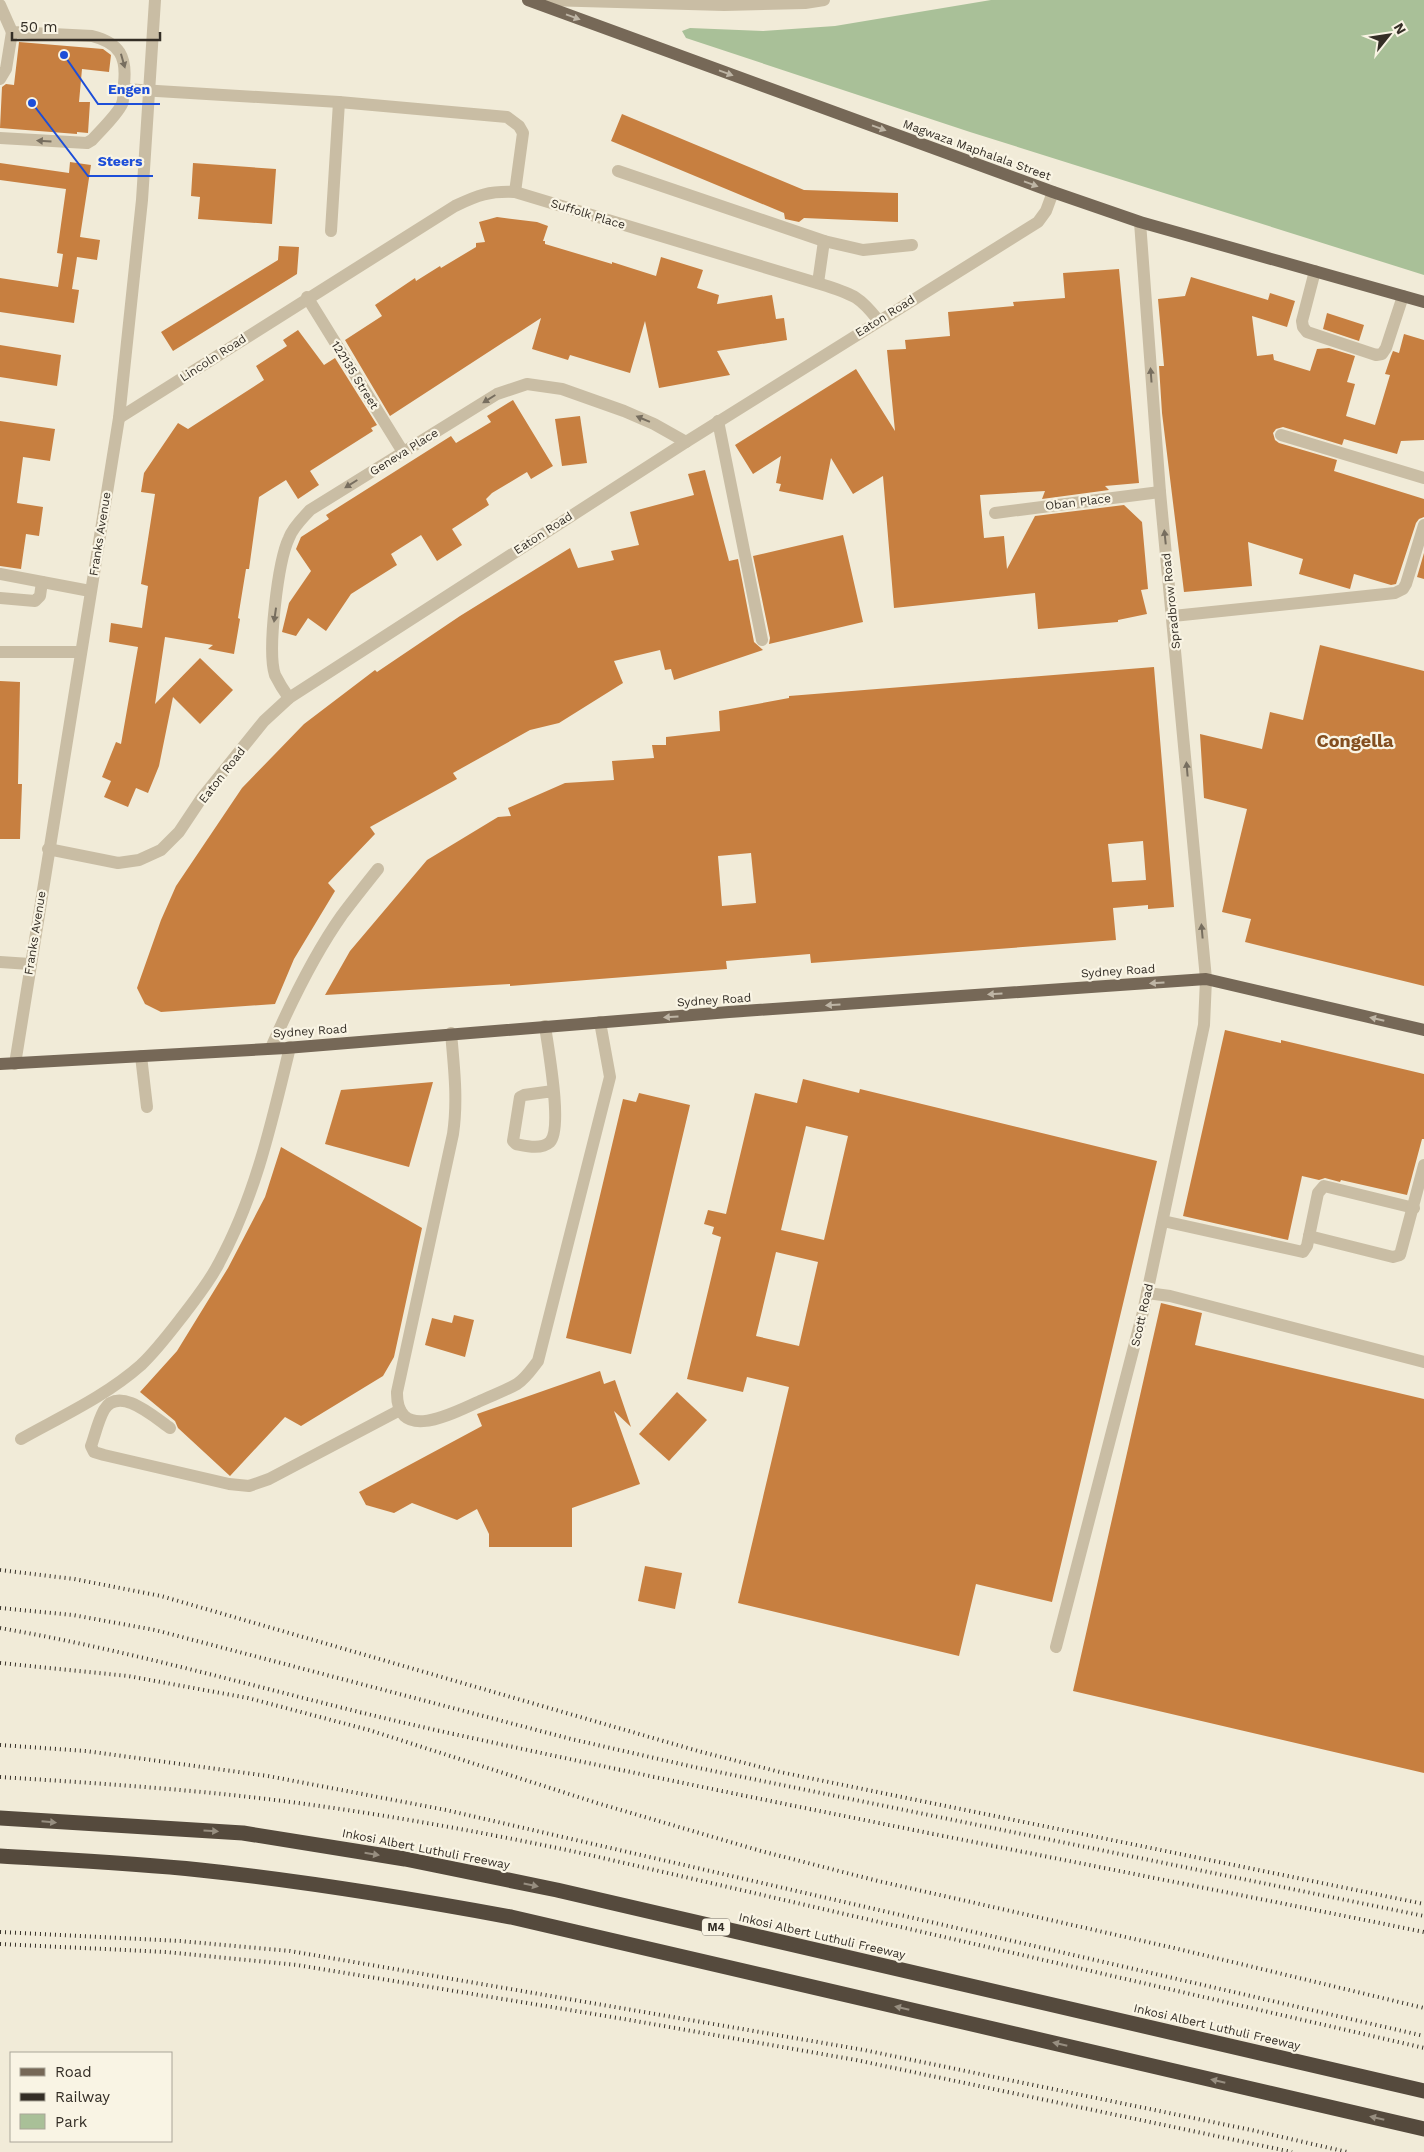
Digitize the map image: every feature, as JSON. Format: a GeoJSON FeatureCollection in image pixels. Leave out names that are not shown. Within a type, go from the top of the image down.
{"type":"FeatureCollection","features":[{"type":"Feature","properties":{"kind":"highway","name":"Inkosi Albert Luthuli Freeway"},"geometry":{"type":"LineString","coordinates":[[0,1818],[68,1824],[243,1833],[405,1859],[557,1890],[1424,2090]]}},
{"type":"Feature","properties":{"kind":"highway"},"geometry":{"type":"LineString","coordinates":[[0,1856],[199,1870],[411,1898],[493,1914],[1424,2129]]}},
{"type":"Feature","properties":{"kind":"main road","name":"Magwaza Maphalala Street"},"geometry":{"type":"LineString","coordinates":[[528,0],[1140,222],[1424,302]]}},
{"type":"Feature","properties":{"kind":"main road","name":"Sydney Road"},"geometry":{"type":"LineString","coordinates":[[0,1064],[290,1047],[451,1033],[1206,979],[1424,1030]]}},
{"type":"Feature","properties":{"kind":"street","name":"Franks Avenue"},"geometry":{"type":"LineString","coordinates":[[15,1064],[48,849],[119,418],[142,200],[155,0]]}},
{"type":"Feature","properties":{"kind":"street"},"geometry":{"type":"LineString","coordinates":[[546,0],[768,4],[824,0]]}},
{"type":"Feature","properties":{"kind":"street"},"geometry":{"type":"LineString","coordinates":[[0,5],[12,32],[6,69],[0,79]]}},
{"type":"Feature","properties":{"kind":"street"},"geometry":{"type":"LineString","coordinates":[[0,138],[87,143],[92,140],[121,106],[124,90],[125,62],[119,50],[108,41],[92,36],[12,32]]}},
{"type":"Feature","properties":{"kind":"street"},"geometry":{"type":"LineString","coordinates":[[124,90],[339,102],[507,118],[520,126],[523,133],[515,192]]}},
{"type":"Feature","properties":{"kind":"street"},"geometry":{"type":"LineString","coordinates":[[331,231],[339,102]]}},
{"type":"Feature","properties":{"kind":"street"},"geometry":{"type":"LineString","coordinates":[[618,171],[824,241],[863,250],[912,245]]}},
{"type":"Feature","properties":{"kind":"street","name":"Suffolk Place"},"geometry":{"type":"LineString","coordinates":[[307,298],[455,206],[486,193],[515,192],[818,283],[857,297],[878,320]]}},
{"type":"Feature","properties":{"kind":"street","name":"Eaton Road"},"geometry":{"type":"LineString","coordinates":[[48,849],[118,863],[139,860],[162,850],[179,832],[201,799],[264,721],[289,698],[718,421],[1038,222],[1046,212],[1053,192]]}},
{"type":"Feature","properties":{"kind":"street","name":"Spradbrow Road"},"geometry":{"type":"LineString","coordinates":[[1140,222],[1160,492],[1206,979]]}},
{"type":"Feature","properties":{"kind":"street"},"geometry":{"type":"LineString","coordinates":[[818,283],[824,241]]}},
{"type":"Feature","properties":{"kind":"street"},"geometry":{"type":"LineString","coordinates":[[1315,271],[1302,321],[1303,327],[1307,332],[1376,355],[1382,354],[1386,348],[1402,296]]}},
{"type":"Feature","properties":{"kind":"street","name":"Lincoln Road"},"geometry":{"type":"LineString","coordinates":[[119,418],[307,298]]}},
{"type":"Feature","properties":{"kind":"street","name":"122135 Street"},"geometry":{"type":"LineString","coordinates":[[307,298],[403,452]]}},
{"type":"Feature","properties":{"kind":"street","name":"Geneva Place"},"geometry":{"type":"LineString","coordinates":[[289,698],[275,675],[271,641],[283,557],[288,538],[296,525],[310,510],[497,394],[527,384],[562,389],[624,411],[654,424],[686,442]]}},
{"type":"Feature","properties":{"kind":"street"},"geometry":{"type":"LineString","coordinates":[[718,421],[762,640]]}},
{"type":"Feature","properties":{"kind":"street"},"geometry":{"type":"LineString","coordinates":[[1281,435],[1424,478]]}},
{"type":"Feature","properties":{"kind":"street","name":"Oban Place"},"geometry":{"type":"LineString","coordinates":[[995,512],[1160,492]]}},
{"type":"Feature","properties":{"kind":"street"},"geometry":{"type":"LineString","coordinates":[[1173,616],[1395,593],[1403,589],[1406,584],[1424,525]]}},
{"type":"Feature","properties":{"kind":"street"},"geometry":{"type":"LineString","coordinates":[[0,574],[90,591]]}},
{"type":"Feature","properties":{"kind":"street"},"geometry":{"type":"LineString","coordinates":[[0,598],[35,601],[40,596],[42,582]]}},
{"type":"Feature","properties":{"kind":"street"},"geometry":{"type":"LineString","coordinates":[[0,652],[80,652]]}},
{"type":"Feature","properties":{"kind":"street"},"geometry":{"type":"LineString","coordinates":[[271,1048],[291,1002],[312,962],[342,916],[378,869]]}},
{"type":"Feature","properties":{"kind":"street"},"geometry":{"type":"LineString","coordinates":[[0,962],[30,964]]}},
{"type":"Feature","properties":{"kind":"street","name":"Scott Road"},"geometry":{"type":"LineString","coordinates":[[1056,1647],[1147,1293],[1204,1025],[1206,979]]}},
{"type":"Feature","properties":{"kind":"street"},"geometry":{"type":"LineString","coordinates":[[451,1033],[456,1084],[455,1116],[397,1392],[400,1410],[406,1417],[423,1423],[443,1418],[516,1384],[528,1374],[538,1361],[610,1077],[600,1022]]}},
{"type":"Feature","properties":{"kind":"street"},"geometry":{"type":"LineString","coordinates":[[546,1026],[556,1115],[554,1136],[545,1145],[516,1144],[513,1141],[520,1097],[553,1090]]}},
{"type":"Feature","properties":{"kind":"street"},"geometry":{"type":"LineString","coordinates":[[21,1439],[87,1403],[140,1365],[168,1335],[218,1265],[254,1184],[290,1047]]}},
{"type":"Feature","properties":{"kind":"street"},"geometry":{"type":"LineString","coordinates":[[141,1056],[147,1107]]}},
{"type":"Feature","properties":{"kind":"street"},"geometry":{"type":"LineString","coordinates":[[1309,1236],[1397,1257],[1403,1251],[1424,1165]]}},
{"type":"Feature","properties":{"kind":"street"},"geometry":{"type":"LineString","coordinates":[[1163,1221],[1299,1252],[1305,1250],[1318,1193],[1324,1186],[1414,1208]]}},
{"type":"Feature","properties":{"kind":"street"},"geometry":{"type":"LineString","coordinates":[[1147,1293],[1170,1296],[1424,1362]]}},
{"type":"Feature","properties":{"kind":"street"},"geometry":{"type":"LineString","coordinates":[[170,1428],[130,1401],[117,1400],[104,1410],[91,1446],[94,1452],[104,1455],[229,1484],[249,1486],[270,1479],[400,1410]]}},
{"type":"Feature","properties":{"kind":"green space"},"geometry":{"type":"Polygon","coordinates":[[[991,0],[1424,0],[1424,275],[970,132],[686,38],[682,31],[690,28],[763,31],[835,26],[991,0]]]}},
{"type":"Feature","properties":{"kind":"building"},"geometry":{"type":"Polygon","coordinates":[[[19,42],[103,49],[111,55],[109,72],[82,69],[79,102],[90,102],[88,133],[77,132],[77,134],[0,128],[2,87],[6,84],[14,85],[19,42]]]}},
{"type":"Feature","properties":{"kind":"building"},"geometry":{"type":"Polygon","coordinates":[[[622,114],[804,190],[898,193],[898,222],[804,218],[799,222],[785,219],[784,213],[611,141],[622,114]]]}},
{"type":"Feature","properties":{"kind":"building"},"geometry":{"type":"Polygon","coordinates":[[[70,162],[91,165],[80,237],[100,240],[97,260],[77,257],[72,289],[79,290],[74,323],[0,312],[0,278],[58,287],[63,254],[57,253],[66,189],[0,180],[0,163],[69,173],[70,162]]]}},
{"type":"Feature","properties":{"kind":"building"},"geometry":{"type":"Polygon","coordinates":[[[193,163],[276,169],[272,224],[198,219],[200,197],[191,196],[193,163]]]}},
{"type":"Feature","properties":{"kind":"building"},"geometry":{"type":"Polygon","coordinates":[[[497,217],[537,222],[548,226],[543,241],[545,241],[545,244],[656,276],[661,257],[703,270],[697,288],[719,295],[717,304],[772,295],[776,319],[784,318],[787,340],[717,351],[730,375],[659,388],[645,321],[630,373],[570,355],[568,360],[532,349],[541,318],[390,416],[345,340],[382,316],[375,305],[415,278],[416,281],[476,247],[476,243],[485,242],[479,222],[497,217]]]}},
{"type":"Feature","properties":{"kind":"building"},"geometry":{"type":"Polygon","coordinates":[[[279,246],[299,247],[297,274],[173,351],[161,332],[278,260],[279,246]]]}},
{"type":"Feature","properties":{"kind":"building"},"geometry":{"type":"Polygon","coordinates":[[[1119,269],[1139,483],[1105,486],[1109,490],[1042,499],[1045,491],[980,495],[984,538],[1004,536],[1007,569],[1035,516],[1124,505],[1142,522],[1148,589],[1141,590],[1147,614],[1118,620],[1118,622],[1038,629],[1035,593],[894,608],[883,476],[853,494],[831,458],[823,500],[779,491],[781,484],[776,483],[781,456],[753,474],[735,445],[856,369],[895,431],[887,350],[906,349],[905,340],[950,336],[948,312],[1014,306],[1013,302],[1065,298],[1063,273],[1119,269]]]}},
{"type":"Feature","properties":{"kind":"building"},"geometry":{"type":"Polygon","coordinates":[[[1191,277],[1268,300],[1270,293],[1295,301],[1287,327],[1252,316],[1257,356],[1273,354],[1274,360],[1310,371],[1317,349],[1329,348],[1355,356],[1347,382],[1355,384],[1346,416],[1375,425],[1390,375],[1385,374],[1393,351],[1399,353],[1404,334],[1424,340],[1424,440],[1401,441],[1397,454],[1344,439],[1342,445],[1283,427],[1276,429],[1273,433],[1275,440],[1279,443],[1337,460],[1334,471],[1424,499],[1424,517],[1416,523],[1396,584],[1391,585],[1354,574],[1350,589],[1299,574],[1303,559],[1248,542],[1252,586],[1184,592],[1162,413],[1159,366],[1164,366],[1158,299],[1185,296],[1191,277]]]}},
{"type":"Feature","properties":{"kind":"building"},"geometry":{"type":"Polygon","coordinates":[[[1327,313],[1364,325],[1359,341],[1323,329],[1327,313]]]}},
{"type":"Feature","properties":{"kind":"building"},"geometry":{"type":"Polygon","coordinates":[[[298,330],[324,365],[335,358],[377,425],[371,428],[373,431],[310,471],[319,485],[298,499],[286,480],[259,497],[249,569],[246,569],[238,618],[240,619],[234,654],[208,649],[213,645],[165,637],[155,704],[200,658],[233,690],[200,724],[173,697],[159,766],[148,793],[136,788],[128,807],[104,797],[111,781],[102,777],[116,742],[121,744],[138,647],[109,642],[111,623],[142,628],[148,586],[141,584],[155,494],[141,492],[144,473],[178,423],[188,429],[264,380],[256,366],[287,346],[283,340],[298,330]]]}},
{"type":"Feature","properties":{"kind":"building"},"geometry":{"type":"Polygon","coordinates":[[[0,345],[61,355],[57,386],[0,377],[0,345]]]}},
{"type":"Feature","properties":{"kind":"building"},"geometry":{"type":"Polygon","coordinates":[[[513,400],[553,466],[531,479],[527,472],[492,493],[486,499],[489,505],[452,529],[462,545],[437,561],[421,535],[391,554],[397,565],[351,594],[326,631],[308,618],[296,636],[282,632],[289,603],[311,571],[296,549],[301,537],[329,519],[326,515],[451,436],[456,443],[491,422],[487,416],[513,400]]]}},
{"type":"Feature","properties":{"kind":"building"},"geometry":{"type":"Polygon","coordinates":[[[580,416],[587,463],[562,466],[555,419],[580,416]]]}},
{"type":"Feature","properties":{"kind":"building"},"geometry":{"type":"Polygon","coordinates":[[[0,421],[55,429],[50,461],[23,457],[17,503],[43,507],[39,536],[26,534],[21,569],[0,566],[0,421]]]}},
{"type":"Feature","properties":{"kind":"building"},"geometry":{"type":"Polygon","coordinates":[[[705,470],[729,561],[738,559],[754,642],[763,650],[674,680],[671,669],[665,670],[660,650],[614,661],[623,683],[559,723],[530,730],[453,773],[457,779],[370,827],[375,834],[328,883],[335,891],[294,959],[275,1004],[161,1012],[145,1004],[137,988],[161,920],[176,886],[242,788],[304,724],[375,670],[377,672],[460,616],[570,548],[578,568],[614,560],[611,551],[639,545],[630,512],[694,495],[688,474],[705,470]]]}},
{"type":"Feature","properties":{"kind":"building"},"geometry":{"type":"Polygon","coordinates":[[[843,535],[863,622],[769,644],[770,638],[753,556],[843,535]]]}},
{"type":"Feature","properties":{"kind":"building"},"geometry":{"type":"Polygon","coordinates":[[[1424,553],[1424,579],[1417,577],[1424,553]]]}},
{"type":"Feature","properties":{"kind":"building"},"geometry":{"type":"Polygon","coordinates":[[[1320,645],[1424,671],[1424,986],[1245,942],[1251,919],[1222,912],[1247,809],[1204,798],[1200,734],[1262,749],[1270,712],[1303,720],[1320,645]]]}},
{"type":"Feature","properties":{"kind":"building"},"geometry":{"type":"Polygon","coordinates":[[[1154,667],[1174,907],[1148,909],[1148,905],[1113,908],[1116,940],[811,963],[810,954],[726,961],[727,969],[510,986],[510,984],[325,995],[350,951],[427,860],[498,817],[511,816],[508,808],[565,783],[614,780],[612,761],[654,758],[652,745],[666,745],[666,737],[720,731],[719,711],[789,698],[789,696],[1154,667]],[[1143,841],[1108,844],[1112,882],[1146,880],[1143,841]],[[751,853],[718,856],[722,906],[756,903],[751,853]]]}},
{"type":"Feature","properties":{"kind":"building"},"geometry":{"type":"Polygon","coordinates":[[[0,681],[20,682],[18,784],[22,784],[20,839],[0,839],[0,681]]]}},
{"type":"Feature","properties":{"kind":"building"},"geometry":{"type":"Polygon","coordinates":[[[1225,1030],[1281,1043],[1281,1040],[1424,1074],[1424,1139],[1422,1139],[1407,1195],[1341,1180],[1340,1182],[1325,1178],[1319,1180],[1302,1176],[1288,1240],[1183,1216],[1225,1030]]]}},
{"type":"Feature","properties":{"kind":"building"},"geometry":{"type":"Polygon","coordinates":[[[803,1079],[859,1093],[860,1089],[1157,1161],[1052,1602],[976,1584],[959,1656],[738,1603],[789,1387],[747,1377],[743,1392],[687,1379],[721,1237],[712,1234],[714,1227],[704,1224],[708,1210],[726,1214],[755,1093],[797,1103],[803,1079]],[[806,1126],[781,1230],[824,1240],[848,1136],[806,1126]],[[776,1252],[756,1336],[799,1346],[818,1262],[776,1252]]]}},
{"type":"Feature","properties":{"kind":"building"},"geometry":{"type":"Polygon","coordinates":[[[433,1082],[409,1167],[325,1144],[341,1090],[433,1082]]]}},
{"type":"Feature","properties":{"kind":"building"},"geometry":{"type":"Polygon","coordinates":[[[639,1093],[690,1105],[631,1354],[566,1338],[623,1099],[636,1102],[639,1093]]]}},
{"type":"Feature","properties":{"kind":"building"},"geometry":{"type":"Polygon","coordinates":[[[281,1147],[422,1228],[394,1357],[383,1376],[301,1426],[285,1417],[230,1476],[178,1428],[175,1421],[140,1392],[177,1351],[228,1268],[265,1197],[281,1147]]]}},
{"type":"Feature","properties":{"kind":"building"},"geometry":{"type":"Polygon","coordinates":[[[1161,1303],[1202,1313],[1195,1345],[1424,1399],[1424,1773],[1073,1691],[1161,1303]]]}},
{"type":"Feature","properties":{"kind":"building"},"geometry":{"type":"Polygon","coordinates":[[[454,1315],[474,1320],[465,1357],[425,1345],[432,1318],[452,1323],[454,1315]]]}},
{"type":"Feature","properties":{"kind":"building"},"geometry":{"type":"Polygon","coordinates":[[[600,1371],[604,1384],[615,1380],[631,1427],[614,1411],[640,1484],[572,1508],[572,1547],[489,1547],[489,1534],[477,1509],[457,1520],[412,1503],[394,1513],[366,1505],[359,1492],[482,1426],[477,1414],[600,1371]]]}},
{"type":"Feature","properties":{"kind":"building"},"geometry":{"type":"Polygon","coordinates":[[[677,1392],[707,1420],[669,1461],[639,1434],[677,1392]]]}},
{"type":"Feature","properties":{"kind":"building"},"geometry":{"type":"Polygon","coordinates":[[[645,1566],[682,1573],[675,1609],[638,1601],[645,1566]]]}},
{"type":"Feature","properties":{"kind":"railway"},"geometry":{"type":"LineString","coordinates":[[0,1570],[74,1579],[161,1596],[698,1751],[780,1772],[1424,1904]]}},
{"type":"Feature","properties":{"kind":"railway"},"geometry":{"type":"LineString","coordinates":[[0,1608],[73,1615],[155,1630],[571,1739],[694,1767],[1424,1916]]}},
{"type":"Feature","properties":{"kind":"railway"},"geometry":{"type":"LineString","coordinates":[[0,1628],[174,1665],[405,1723],[583,1762],[1424,1932]]}},
{"type":"Feature","properties":{"kind":"railway"},"geometry":{"type":"LineString","coordinates":[[0,1663],[128,1676],[248,1698],[369,1730],[597,1803],[761,1851],[878,1881],[1174,1948],[1424,2008]]}},
{"type":"Feature","properties":{"kind":"railway"},"geometry":{"type":"LineString","coordinates":[[0,1745],[86,1751],[268,1776],[446,1810],[1424,2036]]}},
{"type":"Feature","properties":{"kind":"railway"},"geometry":{"type":"LineString","coordinates":[[0,1777],[142,1787],[283,1801],[470,1831],[581,1853],[1424,2048]]}},
{"type":"Feature","properties":{"kind":"railway"},"geometry":{"type":"LineString","coordinates":[[0,1932],[180,1941],[290,1951],[864,2050],[1256,2131],[1347,2152]]}},
{"type":"Feature","properties":{"kind":"railway"},"geometry":{"type":"LineString","coordinates":[[0,1944],[166,1952],[297,1965],[624,2019],[856,2060],[1292,2152]]}},
{"type":"Feature","properties":{"kind":"place","name":"Engen"},"geometry":{"type":"Point","coordinates":[64,55]}},
{"type":"Feature","properties":{"kind":"place","name":"Steers"},"geometry":{"type":"Point","coordinates":[32,103]}},
{"type":"Feature","properties":{"kind":"district","name":"Congella"},"geometry":{"type":"Point","coordinates":[1355,741]}}]}
